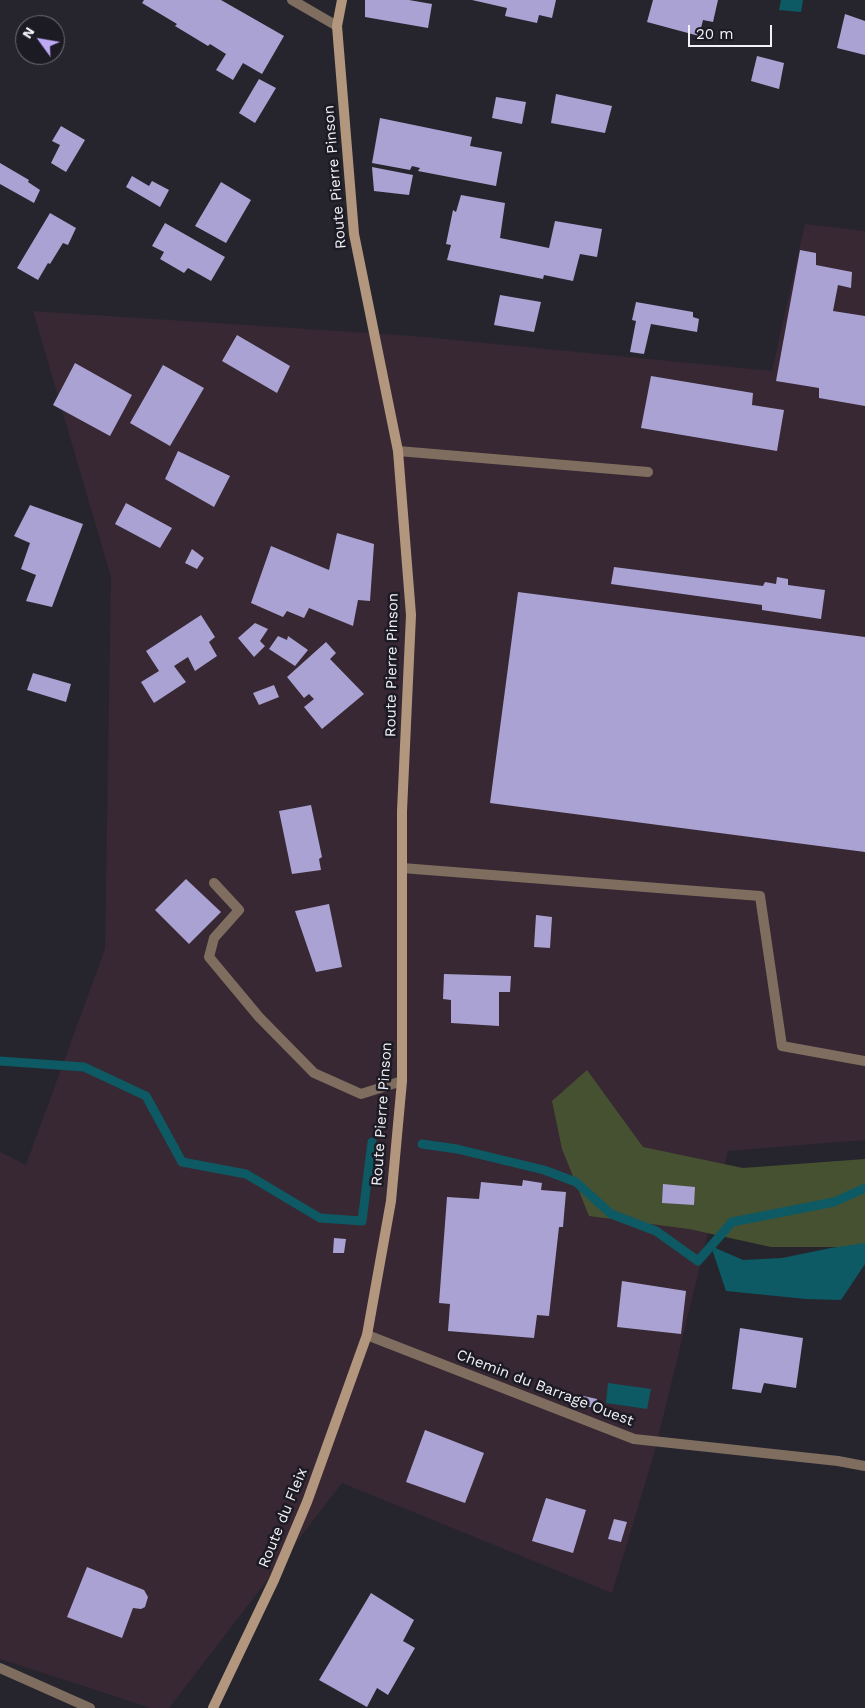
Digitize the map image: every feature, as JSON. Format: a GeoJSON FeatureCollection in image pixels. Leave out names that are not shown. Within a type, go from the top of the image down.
{"type":"FeatureCollection","features":[{"type":"Feature","properties":{"kind":"main road","name":"Route Pierre Pinson"},"geometry":{"type":"LineString","coordinates":[[342,0],[337,26],[354,234],[398,451],[411,615],[402,811],[402,1081],[391,1201],[368,1335]]}},
{"type":"Feature","properties":{"kind":"main road","name":"Route du Fleix"},"geometry":{"type":"LineString","coordinates":[[213,1708],[274,1580],[307,1502],[368,1335]]}},
{"type":"Feature","properties":{"kind":"street"},"geometry":{"type":"LineString","coordinates":[[292,0],[337,26]]}},
{"type":"Feature","properties":{"kind":"street"},"geometry":{"type":"LineString","coordinates":[[398,451],[648,472]]}},
{"type":"Feature","properties":{"kind":"street"},"geometry":{"type":"LineString","coordinates":[[402,868],[760,896],[782,1046],[865,1061]]}},
{"type":"Feature","properties":{"kind":"street"},"geometry":{"type":"LineString","coordinates":[[214,883],[239,910],[214,938],[209,957],[259,1017],[314,1073],[361,1094],[402,1081]]}},
{"type":"Feature","properties":{"kind":"street","name":"Chemin du Barrage Ouest"},"geometry":{"type":"LineString","coordinates":[[368,1335],[634,1439],[838,1461],[865,1466]]}},
{"type":"Feature","properties":{"kind":"street"},"geometry":{"type":"LineString","coordinates":[[0,1668],[90,1708]]}},
{"type":"Feature","properties":{"kind":"shaded area"},"geometry":{"type":"Polygon","coordinates":[[[805,224],[865,231],[865,1140],[728,1151],[654,1454],[612,1593],[342,1483],[169,1708],[151,1708],[0,1659],[0,1152],[26,1165],[105,949],[111,577],[33,311],[414,336],[772,371],[805,224]]]}},
{"type":"Feature","properties":{"kind":"green space"},"geometry":{"type":"Polygon","coordinates":[[[587,1070],[643,1147],[743,1168],[865,1159],[865,1247],[771,1247],[689,1229],[589,1216],[562,1149],[552,1101],[587,1070]]]}},
{"type":"Feature","properties":{"kind":"water"},"geometry":{"type":"Polygon","coordinates":[[[781,0],[803,0],[801,12],[779,10],[781,0]]]}},
{"type":"Feature","properties":{"kind":"water"},"geometry":{"type":"Polygon","coordinates":[[[865,1243],[865,1264],[841,1300],[806,1299],[726,1291],[711,1246],[743,1260],[782,1258],[865,1243]]]}},
{"type":"Feature","properties":{"kind":"water"},"geometry":{"type":"Polygon","coordinates":[[[608,1383],[651,1389],[647,1409],[606,1403],[608,1383]]]}},
{"type":"Feature","properties":{"kind":"building"},"geometry":{"type":"Polygon","coordinates":[[[144,0],[221,0],[284,36],[262,74],[243,63],[233,80],[216,70],[226,54],[210,44],[208,46],[175,26],[177,24],[142,3],[144,0]]]}},
{"type":"Feature","properties":{"kind":"building"},"geometry":{"type":"Polygon","coordinates":[[[365,0],[409,0],[432,4],[428,28],[365,17],[365,0]]]}},
{"type":"Feature","properties":{"kind":"building"},"geometry":{"type":"Polygon","coordinates":[[[472,0],[556,0],[552,18],[539,15],[537,23],[505,16],[507,8],[472,0]]]}},
{"type":"Feature","properties":{"kind":"building"},"geometry":{"type":"Polygon","coordinates":[[[653,0],[718,0],[713,22],[703,20],[699,36],[647,22],[653,0]]]}},
{"type":"Feature","properties":{"kind":"building"},"geometry":{"type":"Polygon","coordinates":[[[845,14],[865,21],[865,55],[837,48],[845,14]]]}},
{"type":"Feature","properties":{"kind":"building"},"geometry":{"type":"Polygon","coordinates":[[[757,56],[784,63],[779,89],[751,81],[757,56]]]}},
{"type":"Feature","properties":{"kind":"building"},"geometry":{"type":"Polygon","coordinates":[[[259,79],[276,88],[255,123],[239,113],[259,79]]]}},
{"type":"Feature","properties":{"kind":"building"},"geometry":{"type":"Polygon","coordinates":[[[556,94],[612,106],[605,133],[551,123],[556,94]]]}},
{"type":"Feature","properties":{"kind":"building"},"geometry":{"type":"Polygon","coordinates":[[[496,97],[526,102],[522,124],[492,118],[496,97]]]}},
{"type":"Feature","properties":{"kind":"building"},"geometry":{"type":"Polygon","coordinates":[[[380,118],[472,137],[470,146],[502,152],[496,186],[418,171],[420,168],[412,166],[410,170],[372,163],[380,118]]]}},
{"type":"Feature","properties":{"kind":"building"},"geometry":{"type":"Polygon","coordinates":[[[61,126],[85,140],[66,172],[51,163],[60,145],[52,141],[61,126]]]}},
{"type":"Feature","properties":{"kind":"building"},"geometry":{"type":"Polygon","coordinates":[[[0,163],[29,180],[28,182],[40,190],[34,203],[0,184],[0,163]]]}},
{"type":"Feature","properties":{"kind":"building"},"geometry":{"type":"Polygon","coordinates":[[[372,167],[413,175],[409,195],[374,191],[372,167]]]}},
{"type":"Feature","properties":{"kind":"building"},"geometry":{"type":"Polygon","coordinates":[[[132,176],[149,186],[152,181],[169,190],[160,207],[126,187],[132,176]]]}},
{"type":"Feature","properties":{"kind":"building"},"geometry":{"type":"Polygon","coordinates":[[[221,182],[251,200],[226,243],[195,226],[221,182]]]}},
{"type":"Feature","properties":{"kind":"building"},"geometry":{"type":"Polygon","coordinates":[[[461,195],[505,203],[500,238],[549,248],[555,221],[602,229],[597,257],[580,254],[573,281],[544,275],[543,279],[447,260],[451,245],[446,244],[453,210],[456,212],[461,195]]]}},
{"type":"Feature","properties":{"kind":"building"},"geometry":{"type":"Polygon","coordinates":[[[50,213],[76,228],[68,245],[63,243],[38,280],[17,268],[50,213]]]}},
{"type":"Feature","properties":{"kind":"building"},"geometry":{"type":"Polygon","coordinates":[[[165,223],[225,257],[211,281],[188,268],[184,273],[160,259],[164,252],[152,246],[165,223]]]}},
{"type":"Feature","properties":{"kind":"building"},"geometry":{"type":"Polygon","coordinates":[[[800,250],[816,253],[816,265],[852,272],[851,288],[838,285],[833,311],[865,316],[865,406],[819,398],[819,388],[776,381],[800,250]]]}},
{"type":"Feature","properties":{"kind":"building"},"geometry":{"type":"Polygon","coordinates":[[[500,295],[541,302],[534,332],[494,325],[500,295]]]}},
{"type":"Feature","properties":{"kind":"building"},"geometry":{"type":"Polygon","coordinates":[[[636,302],[693,312],[693,317],[699,319],[697,332],[651,324],[644,354],[630,352],[636,321],[632,320],[636,302]]]}},
{"type":"Feature","properties":{"kind":"building"},"geometry":{"type":"Polygon","coordinates":[[[237,335],[290,366],[277,393],[222,361],[237,335]]]}},
{"type":"Feature","properties":{"kind":"building"},"geometry":{"type":"Polygon","coordinates":[[[75,363],[132,395],[110,436],[53,405],[75,363]]]}},
{"type":"Feature","properties":{"kind":"building"},"geometry":{"type":"Polygon","coordinates":[[[163,365],[204,388],[170,446],[130,423],[163,365]]]}},
{"type":"Feature","properties":{"kind":"building"},"geometry":{"type":"Polygon","coordinates":[[[651,376],[753,393],[752,405],[784,410],[777,451],[641,428],[651,376]]]}},
{"type":"Feature","properties":{"kind":"building"},"geometry":{"type":"Polygon","coordinates":[[[178,451],[230,476],[214,507],[165,479],[178,451]]]}},
{"type":"Feature","properties":{"kind":"building"},"geometry":{"type":"Polygon","coordinates":[[[126,503],[172,528],[160,548],[115,524],[126,503]]]}},
{"type":"Feature","properties":{"kind":"building"},"geometry":{"type":"Polygon","coordinates":[[[30,505],[83,524],[52,607],[26,601],[36,575],[21,569],[30,543],[14,536],[30,505]]]}},
{"type":"Feature","properties":{"kind":"building"},"geometry":{"type":"Polygon","coordinates":[[[337,533],[374,544],[370,601],[358,600],[353,626],[309,608],[304,618],[287,611],[283,617],[251,603],[271,546],[329,570],[337,533]]]}},
{"type":"Feature","properties":{"kind":"building"},"geometry":{"type":"Polygon","coordinates":[[[192,549],[204,558],[197,569],[185,563],[192,549]]]}},
{"type":"Feature","properties":{"kind":"building"},"geometry":{"type":"Polygon","coordinates":[[[614,567],[763,586],[765,582],[776,584],[777,577],[788,579],[788,585],[825,590],[821,619],[762,610],[762,605],[611,584],[614,567]]]}},
{"type":"Feature","properties":{"kind":"building"},"geometry":{"type":"Polygon","coordinates":[[[518,592],[865,637],[865,852],[490,803],[518,592]]]}},
{"type":"Feature","properties":{"kind":"building"},"geometry":{"type":"Polygon","coordinates":[[[201,615],[215,637],[209,642],[217,656],[195,671],[188,657],[174,666],[186,682],[154,703],[141,682],[159,671],[146,651],[201,615]]]}},
{"type":"Feature","properties":{"kind":"building"},"geometry":{"type":"Polygon","coordinates":[[[255,623],[268,629],[260,641],[265,646],[254,657],[238,638],[255,623]]]}},
{"type":"Feature","properties":{"kind":"building"},"geometry":{"type":"Polygon","coordinates":[[[278,636],[287,640],[288,636],[308,650],[295,666],[269,649],[278,636]]]}},
{"type":"Feature","properties":{"kind":"building"},"geometry":{"type":"Polygon","coordinates":[[[326,642],[336,653],[330,659],[364,694],[322,729],[304,707],[314,699],[309,694],[304,698],[287,677],[326,642]]]}},
{"type":"Feature","properties":{"kind":"building"},"geometry":{"type":"Polygon","coordinates":[[[33,673],[71,684],[66,702],[27,690],[33,673]]]}},
{"type":"Feature","properties":{"kind":"building"},"geometry":{"type":"Polygon","coordinates":[[[274,685],[279,697],[259,705],[253,693],[274,685]]]}},
{"type":"Feature","properties":{"kind":"building"},"geometry":{"type":"Polygon","coordinates":[[[311,805],[322,857],[319,859],[321,870],[292,874],[279,811],[311,805]]]}},
{"type":"Feature","properties":{"kind":"building"},"geometry":{"type":"Polygon","coordinates":[[[186,879],[221,912],[189,944],[155,910],[186,879]]]}},
{"type":"Feature","properties":{"kind":"building"},"geometry":{"type":"Polygon","coordinates":[[[329,904],[342,967],[316,972],[295,911],[329,904]]]}},
{"type":"Feature","properties":{"kind":"building"},"geometry":{"type":"Polygon","coordinates":[[[536,915],[552,917],[550,948],[534,947],[536,915]]]}},
{"type":"Feature","properties":{"kind":"building"},"geometry":{"type":"Polygon","coordinates":[[[444,974],[511,976],[510,992],[499,992],[499,1026],[451,1023],[451,1000],[443,999],[444,974]]]}},
{"type":"Feature","properties":{"kind":"building"},"geometry":{"type":"Polygon","coordinates":[[[523,1180],[542,1183],[541,1190],[566,1192],[563,1227],[559,1227],[549,1316],[537,1315],[534,1338],[448,1331],[450,1304],[439,1303],[447,1197],[479,1199],[481,1182],[522,1186],[523,1180]]]}},
{"type":"Feature","properties":{"kind":"building"},"geometry":{"type":"Polygon","coordinates":[[[663,1184],[695,1187],[694,1205],[662,1203],[663,1184]]]}},
{"type":"Feature","properties":{"kind":"building"},"geometry":{"type":"Polygon","coordinates":[[[334,1238],[346,1239],[344,1253],[333,1253],[334,1238]]]}},
{"type":"Feature","properties":{"kind":"building"},"geometry":{"type":"Polygon","coordinates":[[[622,1281],[686,1291],[681,1334],[617,1327],[622,1281]]]}},
{"type":"Feature","properties":{"kind":"building"},"geometry":{"type":"Polygon","coordinates":[[[740,1328],[803,1338],[796,1388],[764,1383],[761,1393],[732,1389],[740,1328]]]}},
{"type":"Feature","properties":{"kind":"building"},"geometry":{"type":"Polygon","coordinates":[[[579,1395],[597,1399],[596,1408],[577,1405],[579,1395]]]}},
{"type":"Feature","properties":{"kind":"building"},"geometry":{"type":"Polygon","coordinates":[[[425,1430],[484,1453],[465,1503],[406,1482],[425,1430]]]}},
{"type":"Feature","properties":{"kind":"building"},"geometry":{"type":"Polygon","coordinates":[[[546,1498],[586,1510],[573,1553],[532,1541],[546,1498]]]}},
{"type":"Feature","properties":{"kind":"building"},"geometry":{"type":"Polygon","coordinates":[[[614,1519],[627,1522],[621,1542],[608,1539],[614,1519]]]}},
{"type":"Feature","properties":{"kind":"building"},"geometry":{"type":"Polygon","coordinates":[[[87,1567],[144,1590],[148,1597],[145,1607],[141,1609],[133,1608],[122,1638],[67,1617],[87,1567]]]}},
{"type":"Feature","properties":{"kind":"building"},"geometry":{"type":"Polygon","coordinates":[[[371,1593],[414,1620],[403,1641],[415,1648],[388,1695],[377,1688],[367,1707],[319,1680],[371,1593]]]}},
{"type":"Feature","properties":{"kind":"waterway"},"geometry":{"type":"LineString","coordinates":[[0,1061],[84,1067],[146,1096],[182,1162],[246,1174],[320,1218],[362,1221],[372,1142]]}},
{"type":"Feature","properties":{"kind":"waterway"},"geometry":{"type":"LineString","coordinates":[[422,1144],[457,1149],[544,1170],[576,1182],[611,1214],[656,1231],[698,1261],[732,1222],[834,1202],[865,1188]]}}]}
